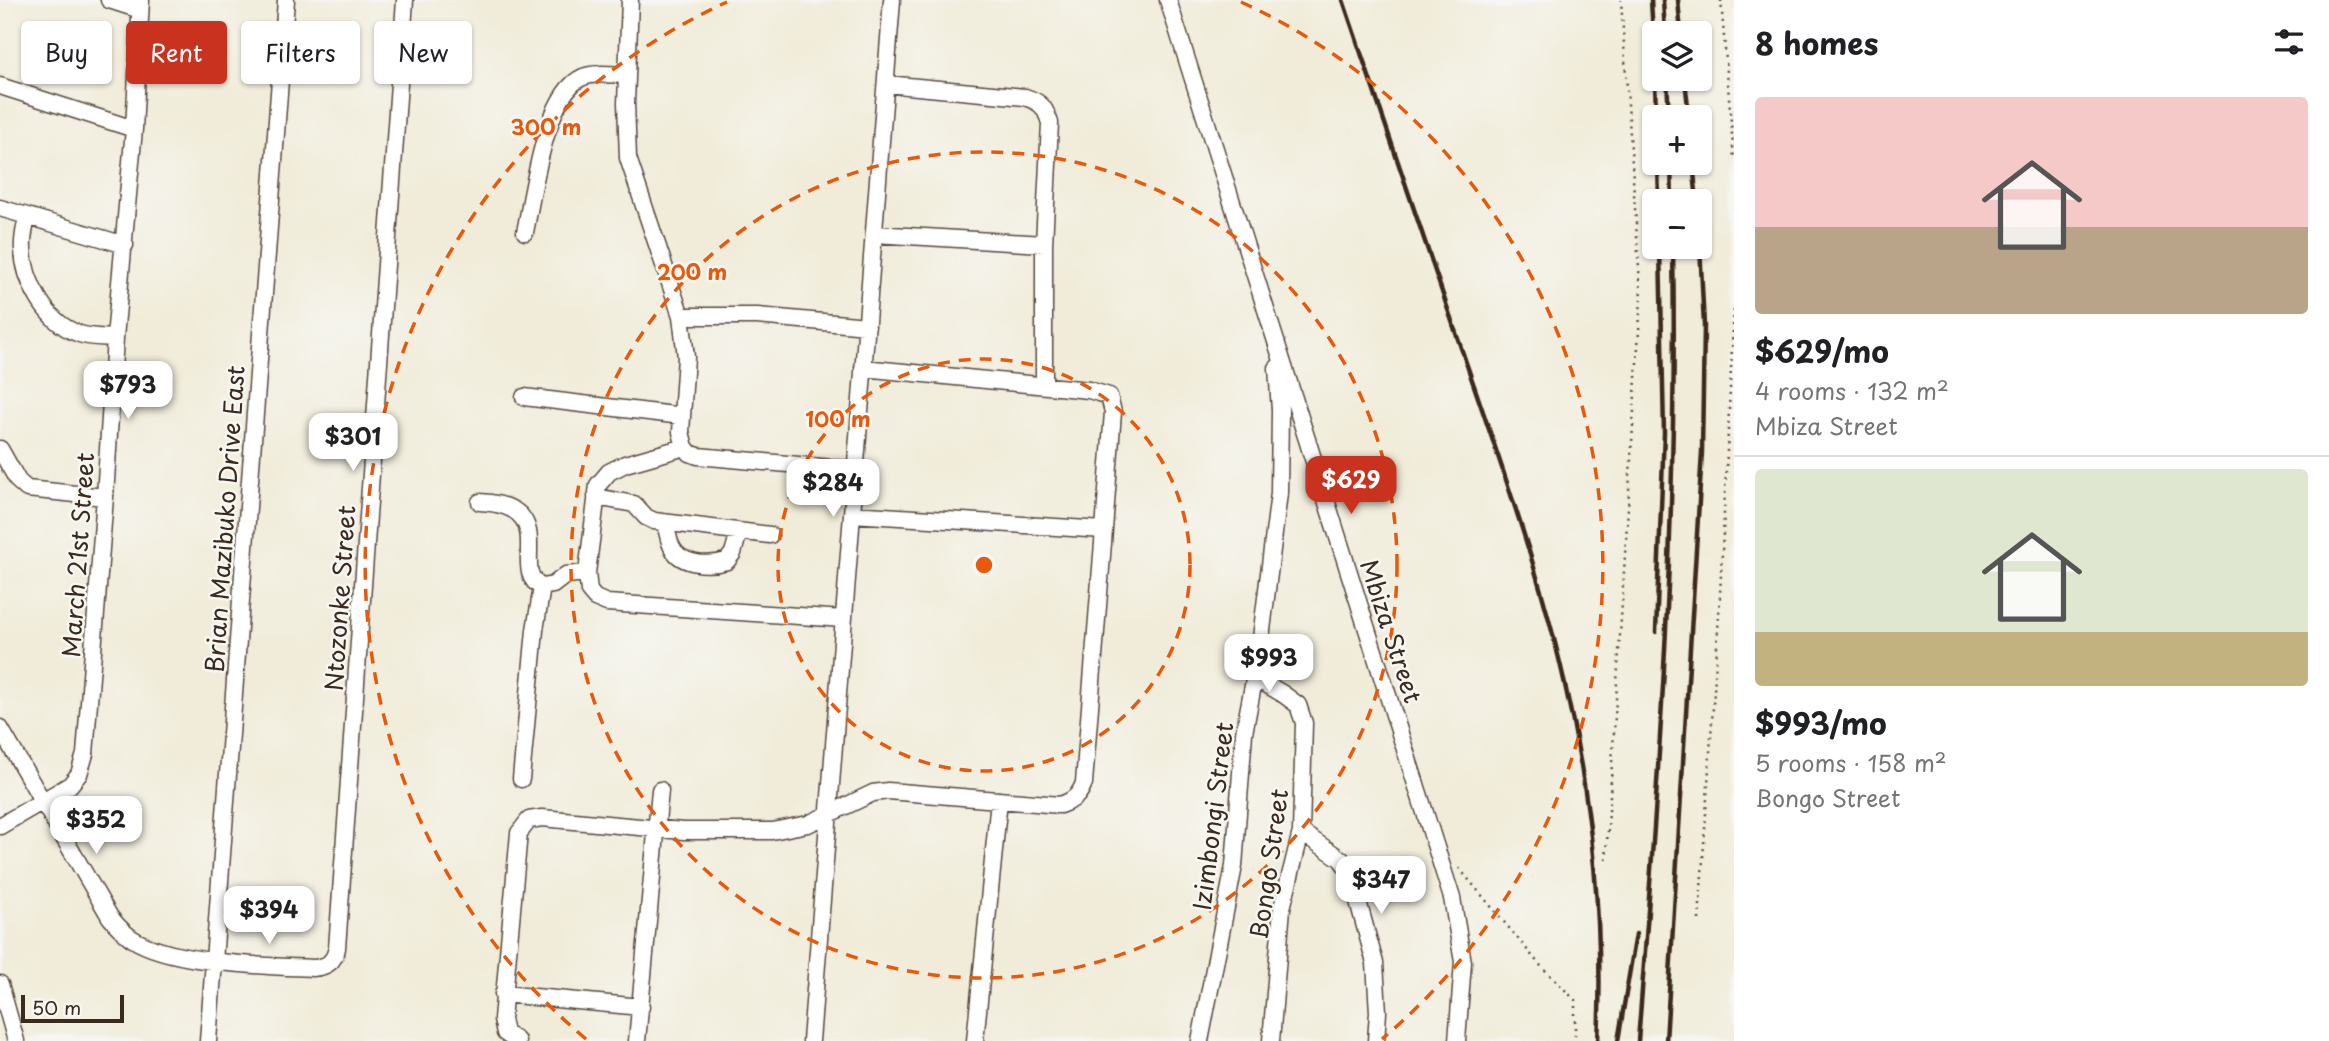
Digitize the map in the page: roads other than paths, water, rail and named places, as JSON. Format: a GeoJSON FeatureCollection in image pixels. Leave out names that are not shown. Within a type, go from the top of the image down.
{"type":"FeatureCollection","features":[{"type":"Feature","properties":{"kind":"street"},"geometry":{"type":"LineString","coordinates":[[109,0],[140,5]]}},
{"type":"Feature","properties":{"kind":"street","name":"Brian Mazibuko Drive East"},"geometry":{"type":"LineString","coordinates":[[208,1041],[286,0]]}},
{"type":"Feature","properties":{"kind":"street","name":"Ntozonke Street"},"geometry":{"type":"LineString","coordinates":[[214,960],[313,968],[329,964],[337,948],[405,0]]}},
{"type":"Feature","properties":{"kind":"street"},"geometry":{"type":"LineString","coordinates":[[630,0],[626,144],[628,158],[681,316],[686,357],[681,432],[685,447],[698,456],[855,470]]}},
{"type":"Feature","properties":{"kind":"street"},"geometry":{"type":"LineString","coordinates":[[811,1041],[892,0]]}},
{"type":"Feature","properties":{"kind":"street","name":"Mbiza Street"},"geometry":{"type":"LineString","coordinates":[[1168,0],[1456,913],[1464,975],[1457,1041]]}},
{"type":"Feature","properties":{"kind":"street","name":"March 21st Street"},"geometry":{"type":"LineString","coordinates":[[0,826],[74,782],[83,763],[115,338],[134,129],[140,5]]}},
{"type":"Feature","properties":{"kind":"street"},"geometry":{"type":"LineString","coordinates":[[525,232],[548,126],[562,97],[582,77],[627,75]]}},
{"type":"Feature","properties":{"kind":"street"},"geometry":{"type":"LineString","coordinates":[[886,84],[1025,97],[1040,102],[1045,108],[1050,123],[1044,244],[1044,385]]}},
{"type":"Feature","properties":{"kind":"street"},"geometry":{"type":"LineString","coordinates":[[0,86],[134,129]]}},
{"type":"Feature","properties":{"kind":"street"},"geometry":{"type":"LineString","coordinates":[[0,208],[125,245]]}},
{"type":"Feature","properties":{"kind":"street"},"geometry":{"type":"LineString","coordinates":[[27,217],[23,238],[25,268],[32,286],[46,308],[76,333],[115,338]]}},
{"type":"Feature","properties":{"kind":"street"},"geometry":{"type":"LineString","coordinates":[[874,234],[1044,244]]}},
{"type":"Feature","properties":{"kind":"street"},"geometry":{"type":"LineString","coordinates":[[681,316],[757,316],[867,326]]}},
{"type":"Feature","properties":{"kind":"street","name":"Izimbongi Street"},"geometry":{"type":"LineString","coordinates":[[1200,1041],[1234,866],[1244,733],[1279,492],[1280,410],[1275,344]]}},
{"type":"Feature","properties":{"kind":"street"},"geometry":{"type":"LineString","coordinates":[[517,1041],[503,1028],[503,994],[519,832],[529,820],[542,818],[683,831],[772,831],[807,824],[873,793],[888,791],[1060,804],[1072,801],[1080,792],[1084,783],[1113,412],[1111,400],[1104,394],[1089,390],[863,369]]}},
{"type":"Feature","properties":{"kind":"street"},"geometry":{"type":"LineString","coordinates":[[524,397],[682,416]]}},
{"type":"Feature","properties":{"kind":"street"},"geometry":{"type":"LineString","coordinates":[[685,447],[625,464],[609,472],[598,485],[587,573],[589,592],[607,603],[844,619]]}},
{"type":"Feature","properties":{"kind":"street"},"geometry":{"type":"LineString","coordinates":[[0,449],[18,481],[26,489],[105,497]]}},
{"type":"Feature","properties":{"kind":"street"},"geometry":{"type":"LineString","coordinates":[[596,496],[634,504],[646,517],[665,523],[769,535]]}},
{"type":"Feature","properties":{"kind":"street"},"geometry":{"type":"LineString","coordinates":[[480,502],[509,506],[523,517],[528,529],[531,573],[534,581],[542,587],[553,585],[566,575],[587,573]]}},
{"type":"Feature","properties":{"kind":"street"},"geometry":{"type":"LineString","coordinates":[[852,514],[1104,530]]}},
{"type":"Feature","properties":{"kind":"street"},"geometry":{"type":"LineString","coordinates":[[665,523],[671,547],[676,553],[682,559],[704,564],[727,561],[733,553],[739,533]]}},
{"type":"Feature","properties":{"kind":"street"},"geometry":{"type":"LineString","coordinates":[[521,779],[535,630],[542,587]]}},
{"type":"Feature","properties":{"kind":"street","name":"Bongo Street"},"geometry":{"type":"LineString","coordinates":[[1254,677],[1283,694],[1301,711],[1305,747],[1301,832],[1282,908],[1271,1041]]}},
{"type":"Feature","properties":{"kind":"street"},"geometry":{"type":"LineString","coordinates":[[0,728],[110,916],[122,930],[132,939],[155,949],[214,960]]}},
{"type":"Feature","properties":{"kind":"street"},"geometry":{"type":"LineString","coordinates":[[638,1041],[660,790]]}},
{"type":"Feature","properties":{"kind":"street"},"geometry":{"type":"LineString","coordinates":[[975,1041],[999,800]]}},
{"type":"Feature","properties":{"kind":"street"},"geometry":{"type":"LineString","coordinates":[[1301,832],[1341,859],[1350,872],[1375,963],[1378,983],[1376,1041]]}},
{"type":"Feature","properties":{"kind":"street"},"geometry":{"type":"LineString","coordinates":[[0,984],[16,1041]]}},
{"type":"Feature","properties":{"kind":"street"},"geometry":{"type":"LineString","coordinates":[[503,994],[641,1007]]}},
{"type":"Feature","properties":{"kind":"railway"},"geometry":{"type":"LineString","coordinates":[[1343,0],[1515,508],[1554,637],[1582,769],[1588,814],[1597,905],[1598,1041]]}},
{"type":"Feature","properties":{"kind":"railway"},"geometry":{"type":"LineString","coordinates":[[1651,0],[1652,21]]}},
{"type":"Feature","properties":{"kind":"railway"},"geometry":{"type":"LineString","coordinates":[[1663,0],[1664,21]]}},
{"type":"Feature","properties":{"kind":"railway"},"geometry":{"type":"LineString","coordinates":[[1678,0],[1680,21]]}},
{"type":"Feature","properties":{"kind":"railway"},"geometry":{"type":"LineString","coordinates":[[1655,91],[1656,105]]}},
{"type":"Feature","properties":{"kind":"railway"},"geometry":{"type":"LineString","coordinates":[[1668,91],[1668,105]]}},
{"type":"Feature","properties":{"kind":"railway"},"geometry":{"type":"LineString","coordinates":[[1686,91],[1688,105]]}},
{"type":"Feature","properties":{"kind":"railway"},"geometry":{"type":"LineString","coordinates":[[1658,175],[1659,189]]}},
{"type":"Feature","properties":{"kind":"railway"},"geometry":{"type":"LineString","coordinates":[[1671,175],[1672,189]]}},
{"type":"Feature","properties":{"kind":"railway"},"geometry":{"type":"LineString","coordinates":[[1694,175],[1696,189]]}},
{"type":"Feature","properties":{"kind":"railway"},"geometry":{"type":"LineString","coordinates":[[1656,632],[1664,433],[1660,259]]}},
{"type":"Feature","properties":{"kind":"railway"},"geometry":{"type":"LineString","coordinates":[[1638,1041],[1660,744],[1670,545],[1673,259]]}},
{"type":"Feature","properties":{"kind":"railway"},"geometry":{"type":"LineString","coordinates":[[1666,1041],[1702,452],[1704,326],[1701,259]]}},
{"type":"Feature","properties":{"kind":"railway"},"geometry":{"type":"LineString","coordinates":[[1618,1041],[1636,934]]}}]}
